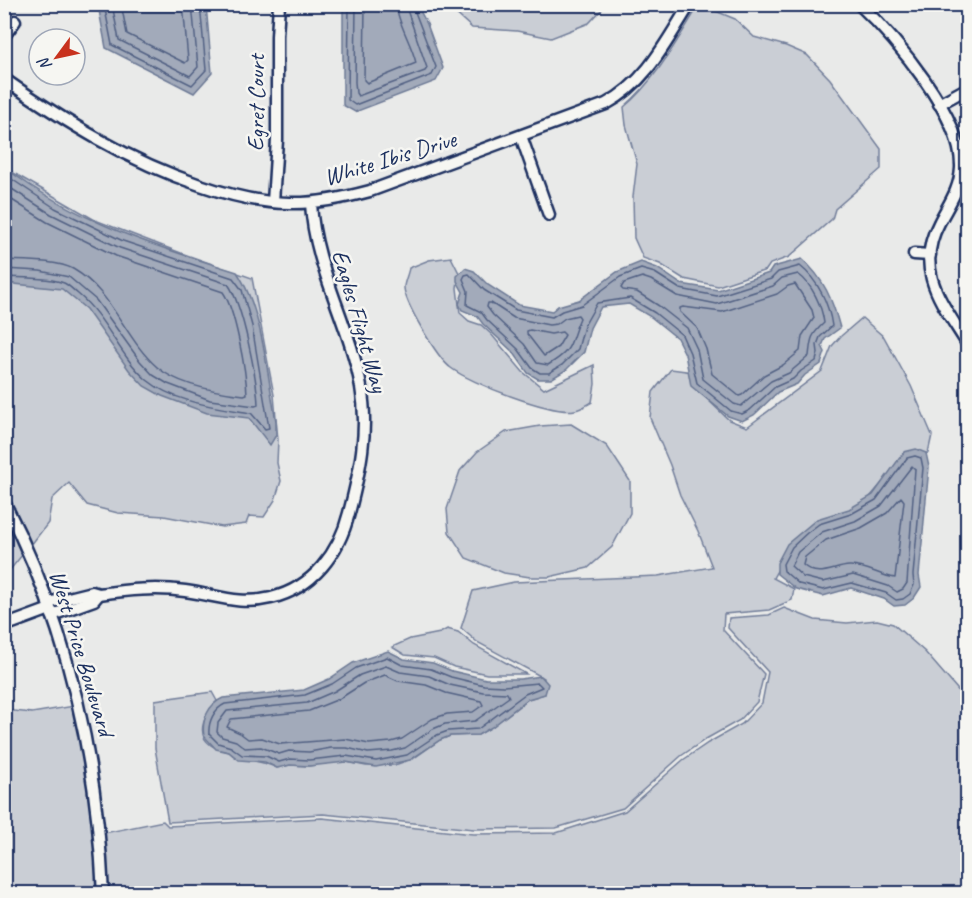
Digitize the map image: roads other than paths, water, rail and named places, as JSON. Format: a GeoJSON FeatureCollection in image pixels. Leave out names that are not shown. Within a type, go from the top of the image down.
{"type":"FeatureCollection","features":[{"type":"Feature","properties":{"kind":"street","name":"Egret Court"},"geometry":{"type":"LineString","coordinates":[[273,202],[277,151],[279,4]]}},
{"type":"Feature","properties":{"kind":"street","name":"White Ibis Drive"},"geometry":{"type":"LineString","coordinates":[[4,79],[71,124],[126,155],[168,174],[252,200],[311,203],[346,198],[370,191],[595,109],[626,92],[651,67],[690,4]]}},
{"type":"Feature","properties":{"kind":"street"},"geometry":{"type":"LineString","coordinates":[[859,4],[900,48],[918,72],[956,135],[961,168],[958,187],[936,228],[930,255],[932,282],[938,298],[968,345]]}},
{"type":"Feature","properties":{"kind":"street"},"geometry":{"type":"LineString","coordinates":[[4,36],[15,21]]}},
{"type":"Feature","properties":{"kind":"street"},"geometry":{"type":"LineString","coordinates":[[939,104],[968,88]]}},
{"type":"Feature","properties":{"kind":"street"},"geometry":{"type":"LineString","coordinates":[[520,136],[549,215]]}},
{"type":"Feature","properties":{"kind":"street","name":"Eagles Flight Way"},"geometry":{"type":"LineString","coordinates":[[4,626],[92,592],[99,594],[144,589],[183,591],[230,601],[263,600],[285,594],[304,583],[321,568],[336,549],[346,526],[358,476],[363,441],[364,408],[357,370],[315,239],[311,203]]}},
{"type":"Feature","properties":{"kind":"street"},"geometry":{"type":"LineString","coordinates":[[914,254],[930,255]]}},
{"type":"Feature","properties":{"kind":"street","name":"West Price Boulevard"},"geometry":{"type":"LineString","coordinates":[[4,502],[32,561],[75,685],[88,745],[102,862],[103,894]]}},
{"type":"Feature","properties":{"kind":"water"},"geometry":{"type":"Polygon","coordinates":[[[98,5],[206,5],[212,73],[194,93],[106,48],[98,5]]]}},
{"type":"Feature","properties":{"kind":"water"},"geometry":{"type":"Polygon","coordinates":[[[343,5],[417,5],[427,24],[443,68],[436,81],[355,112],[343,105],[343,5]]]}},
{"type":"Feature","properties":{"kind":"water"},"geometry":{"type":"Polygon","coordinates":[[[4,167],[59,203],[87,217],[145,242],[237,272],[253,305],[263,344],[276,421],[276,435],[270,445],[249,418],[207,413],[162,396],[144,386],[129,370],[86,309],[62,289],[5,283],[4,167]]]}},
{"type":"Feature","properties":{"kind":"water"},"geometry":{"type":"Polygon","coordinates":[[[802,259],[810,266],[827,290],[840,328],[825,339],[822,346],[825,352],[821,364],[797,384],[778,392],[754,415],[742,421],[728,416],[691,386],[685,354],[677,338],[651,317],[629,304],[601,307],[590,328],[584,352],[566,370],[551,379],[538,379],[528,373],[514,353],[477,316],[462,310],[459,304],[463,292],[457,276],[465,268],[474,271],[488,285],[519,305],[552,311],[558,306],[579,300],[617,272],[641,262],[657,268],[681,284],[718,290],[769,273],[773,267],[802,259]]]}},
{"type":"Feature","properties":{"kind":"water"},"geometry":{"type":"Polygon","coordinates":[[[916,449],[926,453],[929,467],[919,575],[921,587],[914,598],[905,605],[894,606],[884,599],[851,588],[823,596],[796,589],[777,574],[777,563],[787,544],[817,519],[849,509],[873,495],[904,452],[916,449]]]}},
{"type":"Feature","properties":{"kind":"water"},"geometry":{"type":"Polygon","coordinates":[[[388,651],[404,659],[433,663],[452,671],[486,679],[520,679],[541,676],[548,684],[545,694],[528,699],[478,735],[450,736],[410,760],[376,767],[346,762],[309,766],[290,765],[277,768],[265,762],[239,760],[229,752],[216,749],[204,736],[207,713],[223,698],[304,690],[329,679],[353,663],[388,651]]]}}]}
